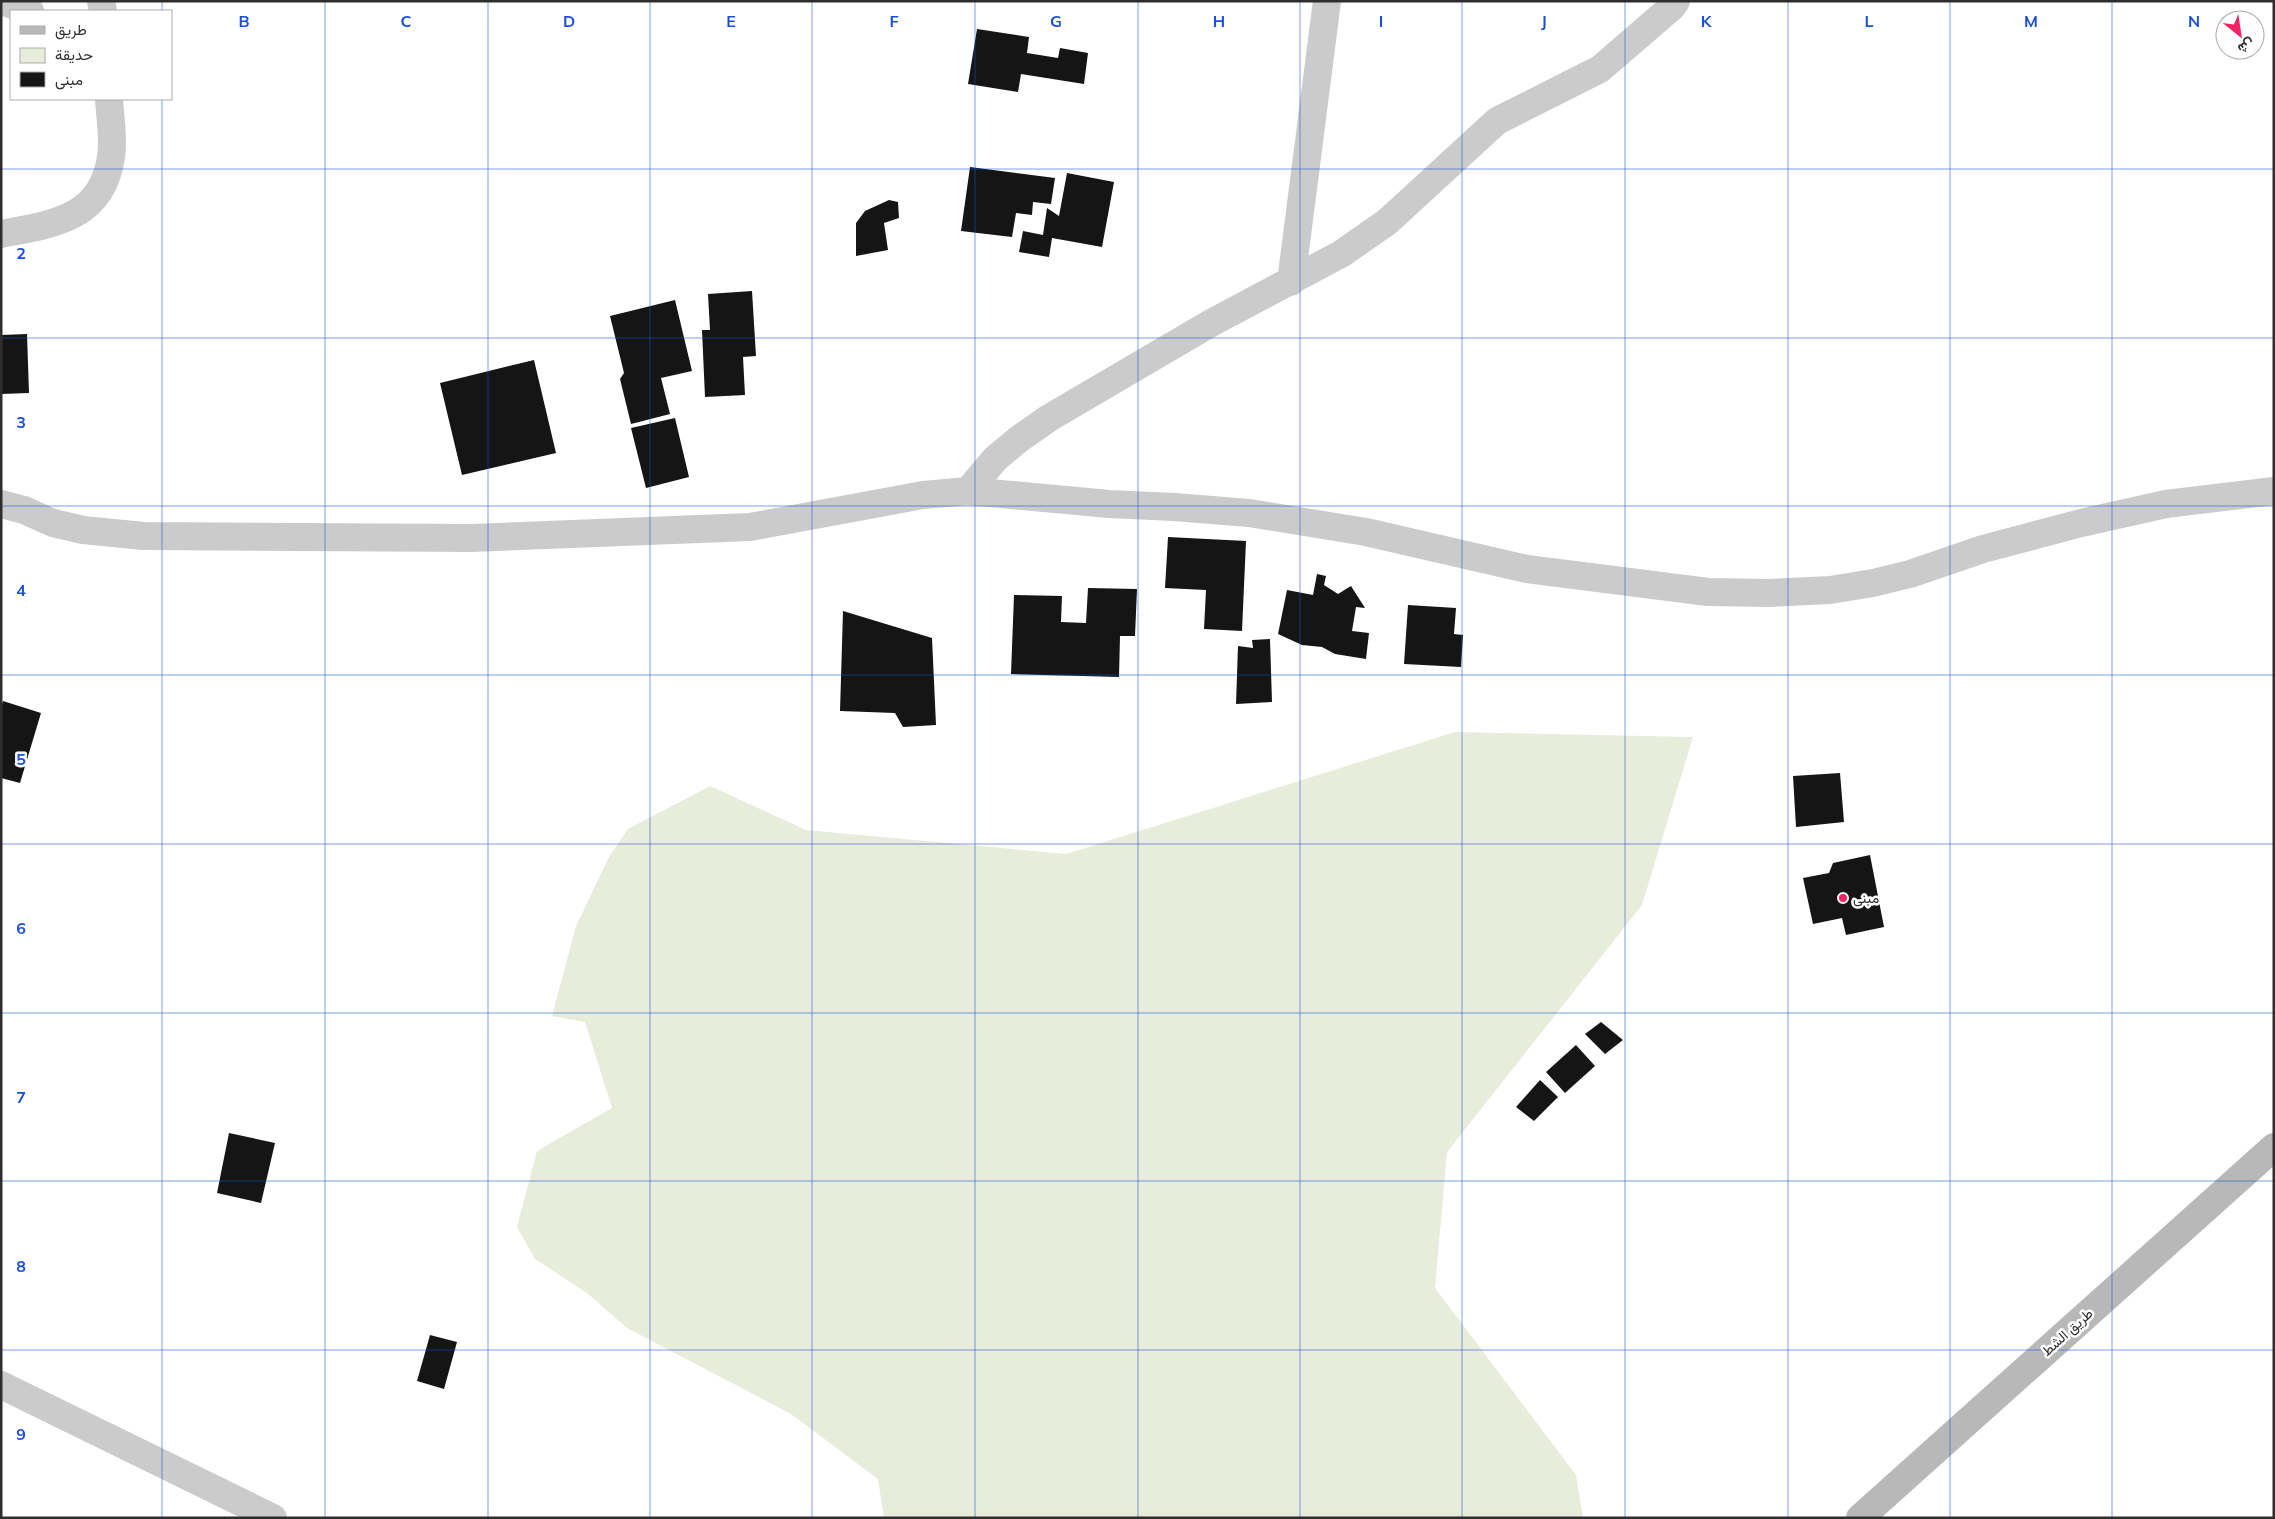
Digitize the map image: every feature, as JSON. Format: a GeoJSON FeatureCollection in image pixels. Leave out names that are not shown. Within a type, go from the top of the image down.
{"type":"FeatureCollection","features":[{"type":"Feature","properties":{"kind":"main road","name":"طريق الشط"},"geometry":{"type":"LineString","coordinates":[[1860,1518],[2274,1147]]}},
{"type":"Feature","properties":{"kind":"street"},"geometry":{"type":"LineString","coordinates":[[2,1],[27,10]]}},
{"type":"Feature","properties":{"kind":"street"},"geometry":{"type":"LineString","coordinates":[[1291,282],[1327,1]]}},
{"type":"Feature","properties":{"kind":"street"},"geometry":{"type":"LineString","coordinates":[[968,491],[995,460],[1019,439],[1049,418],[1211,323],[1341,254],[1387,222],[1497,121],[1600,69],[1672,7],[1676,1]]}},
{"type":"Feature","properties":{"kind":"street"},"geometry":{"type":"LineString","coordinates":[[1,234],[45,226],[67,219],[85,208],[100,192],[112,155],[110,100]]}},
{"type":"Feature","properties":{"kind":"street"},"geometry":{"type":"LineString","coordinates":[[1,504],[24,510],[53,523],[83,530],[135,535],[470,538],[750,527],[923,495],[968,491],[1099,504],[1174,507],[1249,514],[1366,532],[1527,569],[1708,592],[1769,592],[1830,590],[1873,582],[1910,574],[1983,549],[2100,519],[2166,504],[2274,490]]}},
{"type":"Feature","properties":{"kind":"street"},"geometry":{"type":"LineString","coordinates":[[1,1385],[272,1518]]}},
{"type":"Feature","properties":{"kind":"green space"},"geometry":{"type":"Polygon","coordinates":[[[1455,732],[1693,737],[1642,905],[1447,1152],[1435,1288],[1576,1475],[1583,1518],[884,1518],[878,1479],[791,1414],[627,1328],[587,1293],[535,1259],[517,1227],[537,1151],[612,1108],[585,1022],[552,1016],[576,926],[609,857],[628,829],[710,786],[806,830],[1066,854],[1455,732]]]}},
{"type":"Feature","properties":{"kind":"building"},"geometry":{"type":"Polygon","coordinates":[[[977,29],[1029,37],[1027,53],[1058,58],[1060,48],[1088,53],[1084,84],[1021,74],[1018,92],[968,84],[977,29]]]}},
{"type":"Feature","properties":{"kind":"building"},"geometry":{"type":"Polygon","coordinates":[[[970,167],[1055,178],[1051,204],[1033,202],[1032,215],[1016,213],[1012,237],[961,231],[970,167]]]}},
{"type":"Feature","properties":{"kind":"building"},"geometry":{"type":"Polygon","coordinates":[[[1067,173],[1114,182],[1102,247],[1052,238],[1049,257],[1019,252],[1023,231],[1043,235],[1047,208],[1059,216],[1067,173]]]}},
{"type":"Feature","properties":{"kind":"building"},"geometry":{"type":"Polygon","coordinates":[[[889,200],[898,202],[899,218],[884,223],[888,250],[856,256],[856,223],[865,211],[889,200]]]}},
{"type":"Feature","properties":{"kind":"building"},"geometry":{"type":"Polygon","coordinates":[[[752,291],[756,356],[743,357],[745,395],[705,397],[702,330],[710,330],[708,294],[752,291]]]}},
{"type":"Feature","properties":{"kind":"building"},"geometry":{"type":"Polygon","coordinates":[[[675,300],[692,371],[661,378],[670,414],[631,424],[620,379],[624,373],[610,316],[675,300]]]}},
{"type":"Feature","properties":{"kind":"building"},"geometry":{"type":"Polygon","coordinates":[[[27,334],[29,393],[1,394],[1,335],[27,334]]]}},
{"type":"Feature","properties":{"kind":"building"},"geometry":{"type":"Polygon","coordinates":[[[534,360],[556,453],[462,475],[440,383],[534,360]]]}},
{"type":"Feature","properties":{"kind":"building"},"geometry":{"type":"Polygon","coordinates":[[[675,418],[689,477],[646,488],[631,428],[675,418]]]}},
{"type":"Feature","properties":{"kind":"building"},"geometry":{"type":"Polygon","coordinates":[[[1168,537],[1246,541],[1242,631],[1204,629],[1206,590],[1165,588],[1168,537]]]}},
{"type":"Feature","properties":{"kind":"building"},"geometry":{"type":"Polygon","coordinates":[[[1317,574],[1326,576],[1324,585],[1338,594],[1351,586],[1365,608],[1356,607],[1352,631],[1369,633],[1366,659],[1335,654],[1322,647],[1302,645],[1278,634],[1287,590],[1313,595],[1317,574]]]}},
{"type":"Feature","properties":{"kind":"building"},"geometry":{"type":"Polygon","coordinates":[[[1088,588],[1137,589],[1135,636],[1120,636],[1119,677],[1011,674],[1014,595],[1062,596],[1061,622],[1086,623],[1088,588]]]}},
{"type":"Feature","properties":{"kind":"building"},"geometry":{"type":"Polygon","coordinates":[[[1408,605],[1456,608],[1454,634],[1463,635],[1461,667],[1404,664],[1408,605]]]}},
{"type":"Feature","properties":{"kind":"building"},"geometry":{"type":"Polygon","coordinates":[[[843,611],[932,638],[936,725],[903,727],[895,713],[840,711],[843,611]]]}},
{"type":"Feature","properties":{"kind":"building"},"geometry":{"type":"Polygon","coordinates":[[[1270,639],[1272,702],[1236,704],[1238,646],[1253,648],[1252,640],[1270,639]]]}},
{"type":"Feature","properties":{"kind":"building"},"geometry":{"type":"Polygon","coordinates":[[[3,701],[41,713],[20,783],[1,778],[1,707],[3,701]]]}},
{"type":"Feature","properties":{"kind":"building"},"geometry":{"type":"Polygon","coordinates":[[[1840,773],[1844,822],[1796,827],[1793,776],[1840,773]]]}},
{"type":"Feature","properties":{"kind":"building","name":"مبنى"},"geometry":{"type":"Polygon","coordinates":[[[1870,855],[1884,927],[1846,935],[1842,918],[1813,924],[1803,878],[1829,873],[1833,863],[1870,855]]]}},
{"type":"Feature","properties":{"kind":"building"},"geometry":{"type":"Polygon","coordinates":[[[1601,1022],[1623,1040],[1605,1054],[1585,1034],[1601,1022]]]}},
{"type":"Feature","properties":{"kind":"building"},"geometry":{"type":"Polygon","coordinates":[[[1576,1045],[1595,1066],[1565,1093],[1546,1072],[1576,1045]]]}},
{"type":"Feature","properties":{"kind":"building"},"geometry":{"type":"Polygon","coordinates":[[[1540,1080],[1558,1097],[1534,1121],[1516,1107],[1540,1080]]]}},
{"type":"Feature","properties":{"kind":"building"},"geometry":{"type":"Polygon","coordinates":[[[229,1133],[275,1143],[261,1203],[217,1193],[229,1133]]]}},
{"type":"Feature","properties":{"kind":"building"},"geometry":{"type":"Polygon","coordinates":[[[430,1335],[457,1342],[444,1389],[417,1381],[430,1335]]]}},
{"type":"Feature","properties":{"kind":"place","name":"مبنى"},"geometry":{"type":"Point","coordinates":[1843,898]}}]}
